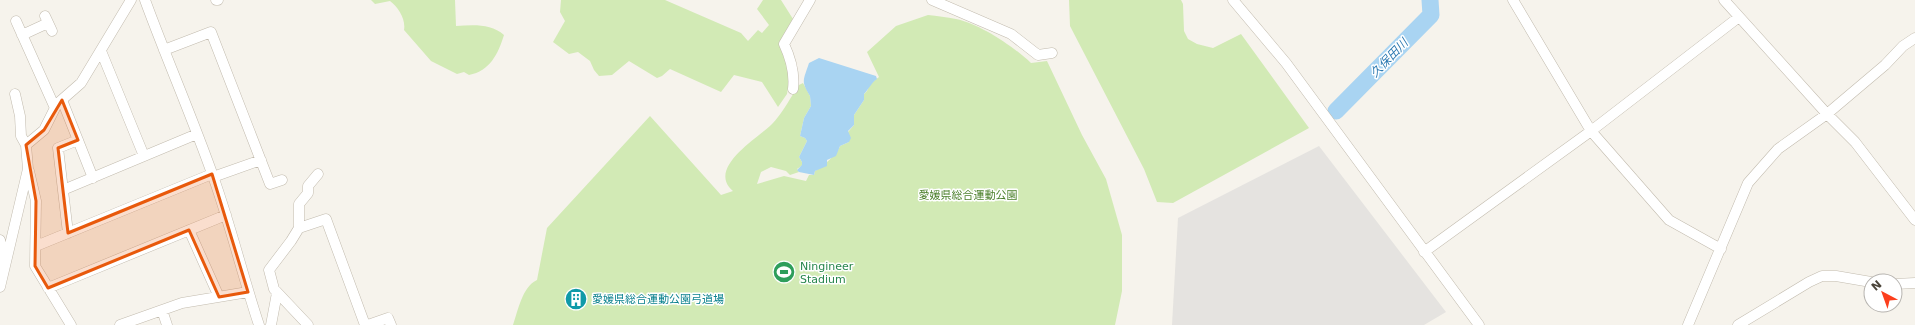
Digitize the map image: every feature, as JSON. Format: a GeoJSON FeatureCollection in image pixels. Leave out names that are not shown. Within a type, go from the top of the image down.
{"type":"FeatureCollection","features":[{"type":"Feature","properties":{"kind":"street"},"geometry":{"type":"LineString","coordinates":[[26,145],[44,130],[55,108],[81,83],[131,0]]}},
{"type":"Feature","properties":{"kind":"street"},"geometry":{"type":"LineString","coordinates":[[145,0],[213,175],[259,325]]}},
{"type":"Feature","properties":{"kind":"street"},"geometry":{"type":"LineString","coordinates":[[793,90],[794,79],[790,57],[784,44],[810,0]]}},
{"type":"Feature","properties":{"kind":"street"},"geometry":{"type":"LineString","coordinates":[[932,0],[1011,34],[1038,55],[1052,53]]}},
{"type":"Feature","properties":{"kind":"street"},"geometry":{"type":"LineString","coordinates":[[1233,0],[1286,63],[1479,325]]}},
{"type":"Feature","properties":{"kind":"street"},"geometry":{"type":"LineString","coordinates":[[1512,0],[1591,131],[1669,220],[1721,249]]}},
{"type":"Feature","properties":{"kind":"street"},"geometry":{"type":"LineString","coordinates":[[1724,0],[1827,114],[1855,142],[1915,220]]}},
{"type":"Feature","properties":{"kind":"street"},"geometry":{"type":"LineString","coordinates":[[1424,252],[1591,131],[1739,17]]}},
{"type":"Feature","properties":{"kind":"street"},"geometry":{"type":"LineString","coordinates":[[16,21],[55,108]]}},
{"type":"Feature","properties":{"kind":"street"},"geometry":{"type":"LineString","coordinates":[[22,35],[48,24]]}},
{"type":"Feature","properties":{"kind":"street"},"geometry":{"type":"LineString","coordinates":[[164,50],[212,32],[270,184],[282,180]]}},
{"type":"Feature","properties":{"kind":"street"},"geometry":{"type":"LineString","coordinates":[[1688,325],[1748,183],[1778,149],[1827,114],[1885,66],[1903,46],[1915,38]]}},
{"type":"Feature","properties":{"kind":"street"},"geometry":{"type":"LineString","coordinates":[[101,51],[144,156]]}},
{"type":"Feature","properties":{"kind":"street"},"geometry":{"type":"LineString","coordinates":[[15,94],[20,116],[21,136],[26,145],[28,169],[36,200],[35,266],[70,325]]}},
{"type":"Feature","properties":{"kind":"street"},"geometry":{"type":"LineString","coordinates":[[62,100],[93,178]]}},
{"type":"Feature","properties":{"kind":"street"},"geometry":{"type":"LineString","coordinates":[[63,190],[196,134]]}},
{"type":"Feature","properties":{"kind":"street"},"geometry":{"type":"LineString","coordinates":[[68,233],[58,148],[78,140]]}},
{"type":"Feature","properties":{"kind":"street"},"geometry":{"type":"LineString","coordinates":[[36,246],[213,175],[261,160]]}},
{"type":"Feature","properties":{"kind":"street"},"geometry":{"type":"LineString","coordinates":[[0,287],[28,169]]}},
{"type":"Feature","properties":{"kind":"street"},"geometry":{"type":"LineString","coordinates":[[308,325],[274,289],[269,270],[299,228],[299,204],[308,193],[308,186],[318,174]]}},
{"type":"Feature","properties":{"kind":"street"},"geometry":{"type":"LineString","coordinates":[[48,288],[226,215]]}},
{"type":"Feature","properties":{"kind":"street"},"geometry":{"type":"LineString","coordinates":[[299,228],[326,219],[366,325],[388,318],[391,325]]}},
{"type":"Feature","properties":{"kind":"street"},"geometry":{"type":"LineString","coordinates":[[190,230],[220,297]]}},
{"type":"Feature","properties":{"kind":"street"},"geometry":{"type":"LineString","coordinates":[[0,240],[5,268]]}},
{"type":"Feature","properties":{"kind":"street"},"geometry":{"type":"LineString","coordinates":[[1738,325],[1809,282],[1822,276],[1836,276],[1863,281]]}},
{"type":"Feature","properties":{"kind":"street"},"geometry":{"type":"LineString","coordinates":[[1903,283],[1915,282]]}},
{"type":"Feature","properties":{"kind":"street"},"geometry":{"type":"LineString","coordinates":[[120,325],[182,303],[248,292]]}},
{"type":"Feature","properties":{"kind":"street"},"geometry":{"type":"LineString","coordinates":[[271,325],[277,293]]}},
{"type":"Feature","properties":{"kind":"street"},"geometry":{"type":"LineString","coordinates":[[162,310],[167,325]]}},
{"type":"Feature","properties":{"kind":"highlighted area"},"geometry":{"type":"Polygon","coordinates":[[[62,100],[78,140],[58,148],[68,233],[212,174],[248,292],[219,297],[189,230],[48,288],[35,266],[36,201],[26,145],[44,130],[62,100]]]}},
{"type":"Feature","properties":{"kind":"green space"},"geometry":{"type":"Polygon","coordinates":[[[371,0],[455,0],[456,26],[475,25],[493,28],[504,35],[496,55],[488,66],[469,75],[464,72],[457,74],[431,61],[404,30],[403,18],[390,1],[375,4],[371,0]]]}},
{"type":"Feature","properties":{"kind":"green space"},"geometry":{"type":"Polygon","coordinates":[[[561,0],[665,0],[741,33],[748,41],[758,30],[762,33],[769,25],[757,9],[763,0],[781,0],[793,19],[780,42],[789,63],[791,86],[788,88],[787,94],[778,107],[762,82],[734,75],[721,92],[670,69],[662,76],[657,78],[629,61],[612,75],[599,76],[594,70],[590,61],[578,52],[569,54],[553,42],[565,21],[560,12],[561,0]]]}},
{"type":"Feature","properties":{"kind":"green space"},"geometry":{"type":"Polygon","coordinates":[[[1069,0],[1181,0],[1183,4],[1184,31],[1188,39],[1197,44],[1213,48],[1241,34],[1309,128],[1173,203],[1157,202],[1144,169],[1070,26],[1069,0]]]}},
{"type":"Feature","properties":{"kind":"green space","name":"愛媛県総合運動公園"},"geometry":{"type":"Polygon","coordinates":[[[928,15],[956,19],[986,31],[1006,43],[1031,63],[1047,61],[1082,135],[1106,179],[1122,235],[1122,291],[1115,325],[513,325],[524,294],[532,283],[537,280],[547,228],[650,116],[721,195],[733,191],[726,182],[726,173],[730,163],[746,145],[772,124],[795,91],[795,87],[803,83],[810,96],[811,106],[804,118],[800,136],[805,138],[807,141],[799,157],[803,165],[797,169],[799,172],[790,175],[786,171],[771,167],[761,172],[757,184],[784,176],[806,181],[809,175],[814,175],[815,171],[829,160],[840,146],[849,142],[848,132],[854,125],[854,115],[864,100],[864,94],[870,84],[879,77],[867,52],[896,26],[928,15]]]}},
{"type":"Feature","properties":{"kind":"shaded area"},"geometry":{"type":"Polygon","coordinates":[[[1319,146],[1446,312],[1424,325],[1172,325],[1178,218],[1319,146]]]}},
{"type":"Feature","properties":{"kind":"water"},"geometry":{"type":"Polygon","coordinates":[[[819,58],[876,76],[877,79],[864,94],[864,100],[854,115],[854,125],[848,131],[851,138],[849,142],[840,146],[836,156],[827,160],[827,166],[815,171],[814,175],[799,172],[797,170],[802,165],[799,157],[807,141],[805,138],[800,136],[804,118],[811,106],[810,96],[804,84],[804,77],[809,63],[819,58]]]}},
{"type":"Feature","properties":{"kind":"waterway","name":"久保田川"},"geometry":{"type":"LineString","coordinates":[[1336,111],[1431,15],[1430,0]]}},
{"type":"Feature","properties":{"kind":"place","name":"Ningineer Stadium"},"geometry":{"type":"Point","coordinates":[784,272]}},
{"type":"Feature","properties":{"kind":"place","name":"愛媛県総合運動公園弓道場"},"geometry":{"type":"Point","coordinates":[576,299]}}]}
